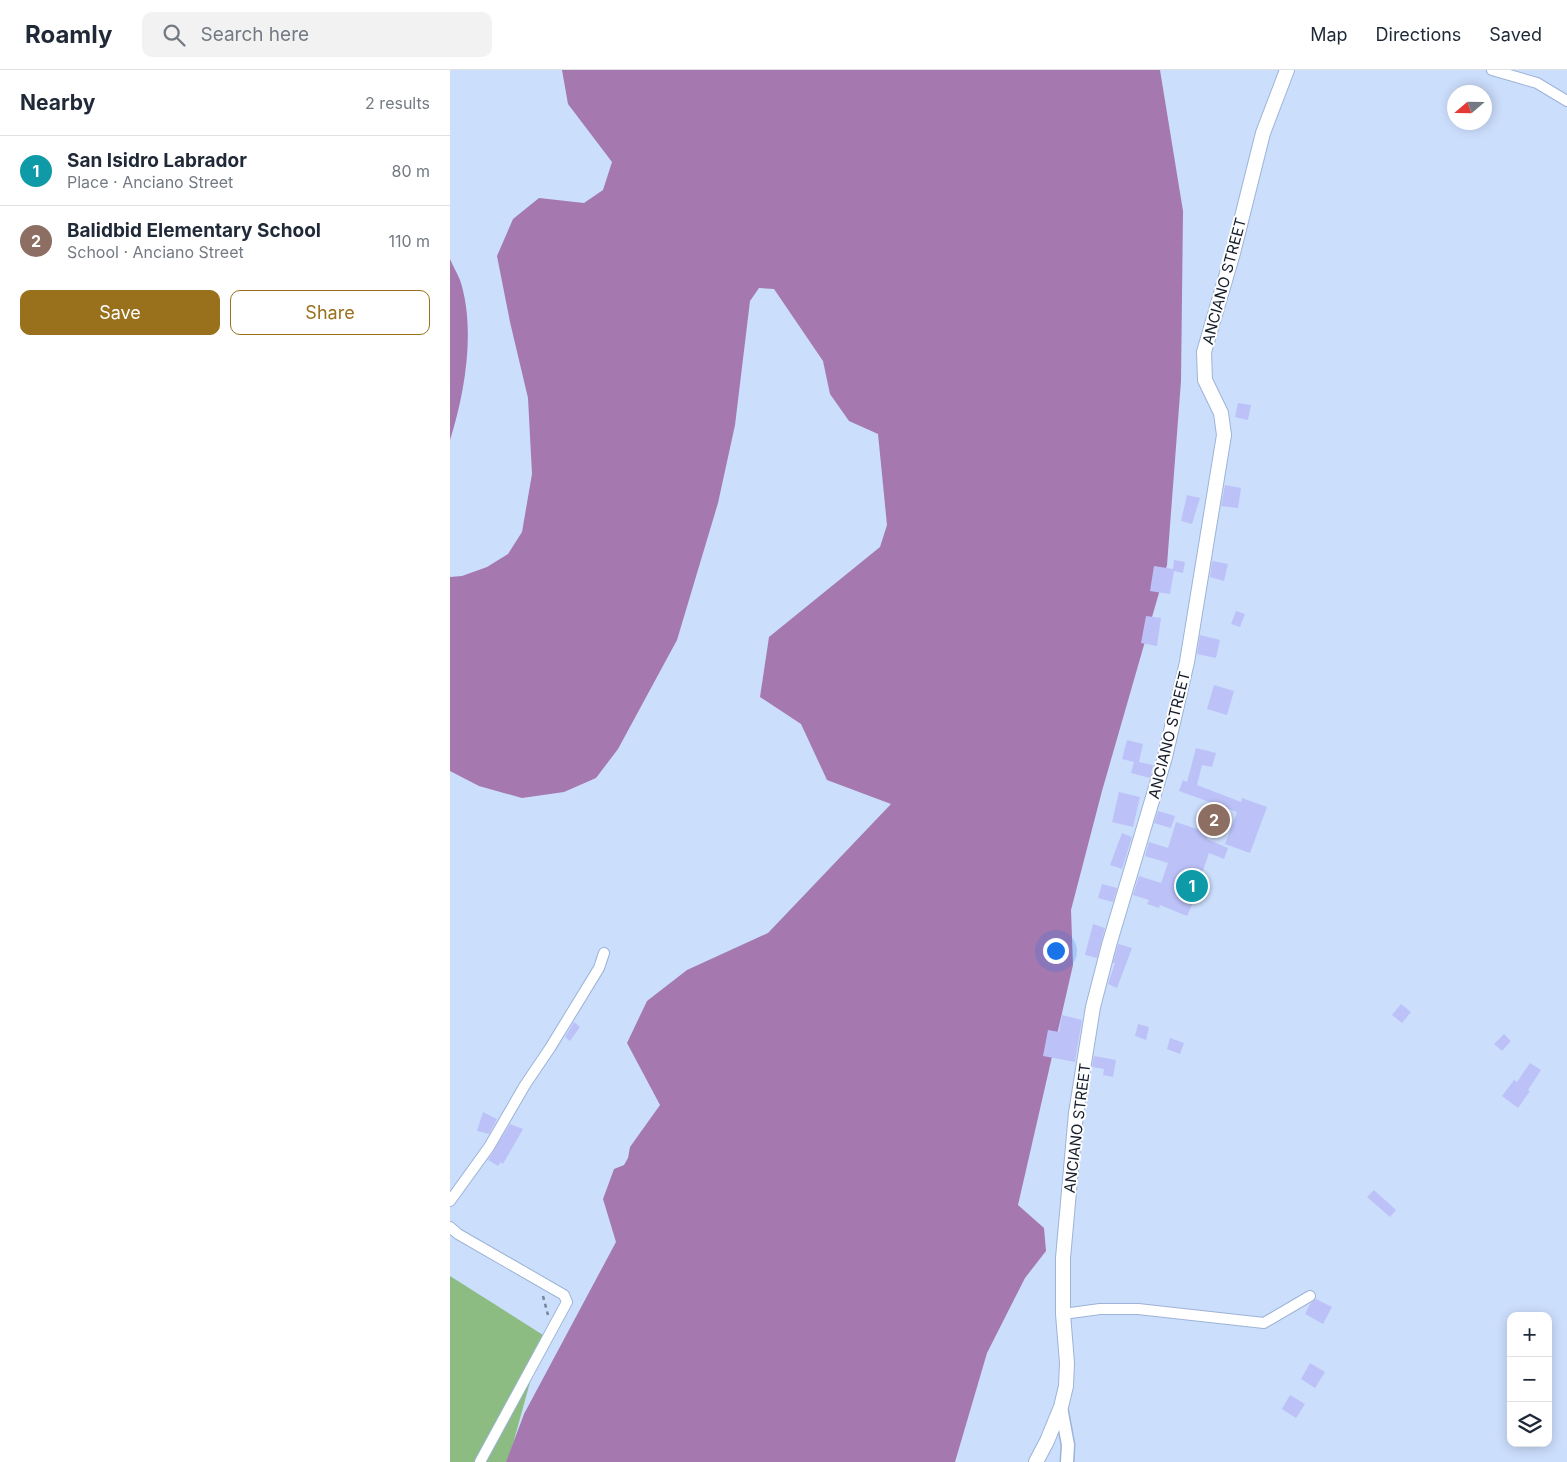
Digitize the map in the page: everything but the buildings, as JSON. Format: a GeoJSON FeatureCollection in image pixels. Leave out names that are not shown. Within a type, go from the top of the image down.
{"type":"FeatureCollection","features":[{"type":"Feature","properties":{"kind":"main road","name":"ANCIANO STREET"},"geometry":{"type":"LineString","coordinates":[[1036,1462],[1061,1407],[1066,1386],[1067,1363],[1063,1314],[1063,1258],[1076,1113],[1093,1008],[1109,945],[1165,757],[1188,662],[1224,435],[1221,413],[1205,380],[1204,352],[1232,253],[1262,133],[1287,70]]}},
{"type":"Feature","properties":{"kind":"street"},"geometry":{"type":"LineString","coordinates":[[1492,70],[1538,83],[1567,101]]}},
{"type":"Feature","properties":{"kind":"street"},"geometry":{"type":"LineString","coordinates":[[450,1201],[489,1147],[599,968],[604,954]]}},
{"type":"Feature","properties":{"kind":"street"},"geometry":{"type":"LineString","coordinates":[[450,1227],[458,1234],[564,1295],[566,1302],[480,1462]]}},
{"type":"Feature","properties":{"kind":"street"},"geometry":{"type":"LineString","coordinates":[[1063,1314],[1100,1309],[1138,1309],[1264,1323],[1310,1296]]}},
{"type":"Feature","properties":{"kind":"street"},"geometry":{"type":"LineString","coordinates":[[1061,1407],[1068,1445],[1067,1462]]}},
{"type":"Feature","properties":{"kind":"path"},"geometry":{"type":"LineString","coordinates":[[534,1277],[539,1282],[551,1322],[550,1333]]}},
{"type":"Feature","properties":{"kind":"green space"},"geometry":{"type":"Polygon","coordinates":[[[450,1276],[543,1335],[508,1462],[450,1462],[450,1276]]]}},
{"type":"Feature","properties":{"kind":"shaded area"},"geometry":{"type":"Polygon","coordinates":[[[562,70],[1160,70],[1183,211],[1181,381],[1167,565],[1102,791],[1071,910],[1073,965],[1018,1205],[1044,1228],[1046,1251],[1025,1278],[987,1353],[955,1462],[506,1462],[524,1414],[616,1242],[603,1199],[614,1169],[624,1165],[628,1158],[630,1147],[660,1105],[627,1043],[647,1001],[687,970],[768,933],[891,804],[827,780],[801,724],[760,697],[769,637],[880,547],[887,525],[878,434],[849,421],[830,394],[823,361],[774,289],[759,288],[750,301],[735,425],[718,503],[677,640],[618,749],[596,778],[564,792],[522,798],[479,786],[450,771],[450,577],[462,576],[487,567],[508,554],[522,532],[532,474],[528,398],[497,256],[513,219],[539,198],[584,203],[603,190],[612,162],[568,104],[562,70]]]}},
{"type":"Feature","properties":{"kind":"shaded area"},"geometry":{"type":"Polygon","coordinates":[[[450,259],[460,280],[465,299],[468,339],[464,381],[450,440],[450,259]]]}},
{"type":"Feature","properties":{"kind":"place","name":"Balidbid Elementary School"},"geometry":{"type":"Point","coordinates":[1214,820]}},
{"type":"Feature","properties":{"kind":"place","name":"San Isidro Labrador"},"geometry":{"type":"Point","coordinates":[1192,886]}}]}
